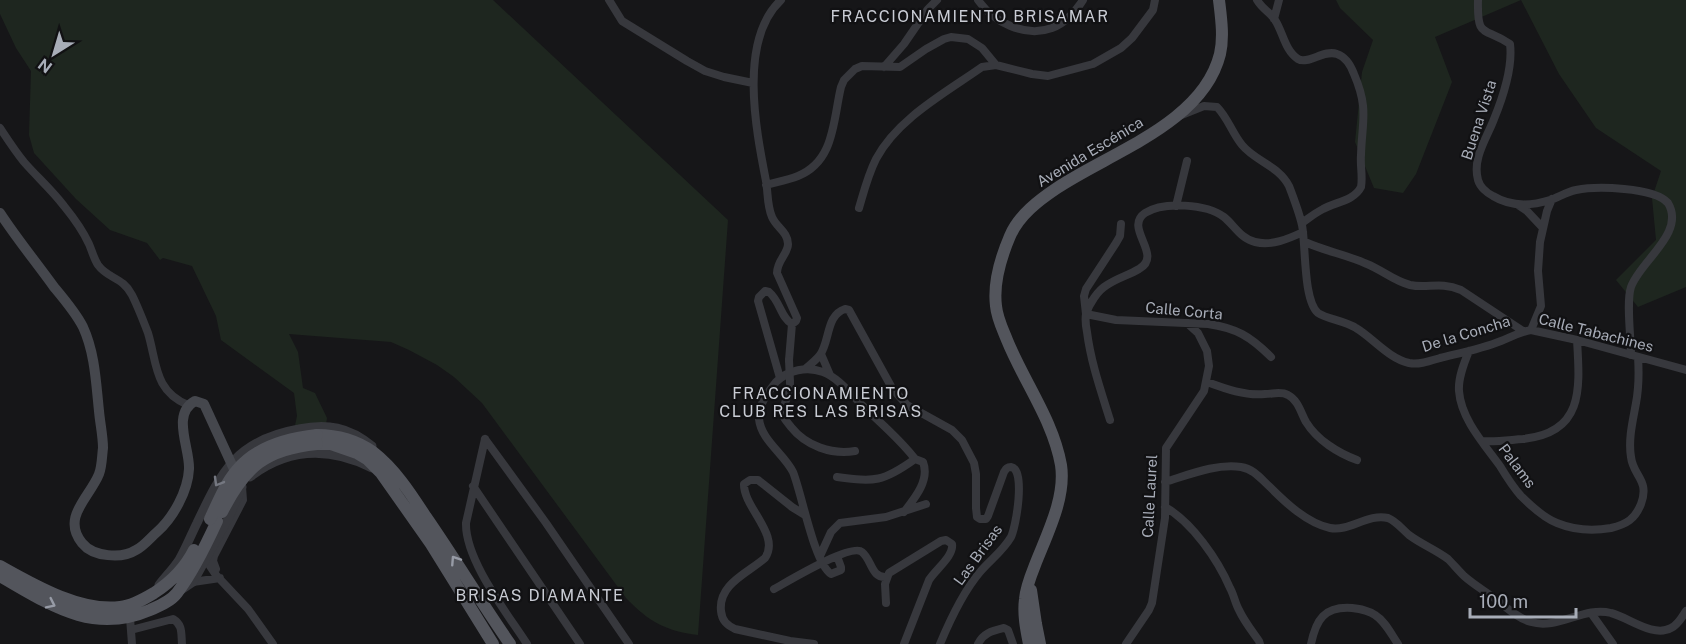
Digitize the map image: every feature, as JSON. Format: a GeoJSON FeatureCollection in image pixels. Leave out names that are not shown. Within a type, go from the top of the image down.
{"type":"FeatureCollection","features":[{"type":"Feature","properties":{"kind":"main road","name":"Avenida Escénica"},"geometry":{"type":"LineString","coordinates":[[1029,644],[1024,611],[1025,597],[1056,507],[1062,484],[1061,466],[1055,439],[1016,362],[996,307],[1001,257],[1011,232],[1044,196],[1178,116],[1202,93],[1214,74],[1221,52],[1222,30],[1219,0]]}},
{"type":"Feature","properties":{"kind":"main road"},"geometry":{"type":"LineString","coordinates":[[0,213],[82,325],[91,348],[103,447],[99,473],[77,507],[75,529],[82,544],[92,551],[116,556],[136,551],[161,529],[182,496],[189,470],[183,423],[188,405],[195,401],[204,404],[242,486]]}},
{"type":"Feature","properties":{"kind":"main road"},"geometry":{"type":"LineString","coordinates":[[0,566],[63,598],[91,606],[121,607],[170,600],[201,555],[224,489],[238,469],[252,457],[281,442],[299,437],[317,439],[333,435],[350,440],[374,453],[493,644]]}},
{"type":"Feature","properties":{"kind":"main road"},"geometry":{"type":"LineString","coordinates":[[385,469],[406,488],[510,644]]}},
{"type":"Feature","properties":{"kind":"main road"},"geometry":{"type":"LineString","coordinates":[[0,576],[65,611],[130,624],[154,593],[164,587],[180,571],[214,520]]}},
{"type":"Feature","properties":{"kind":"main road","name":"Avenida Escénica"},"geometry":{"type":"LineString","coordinates":[[1030,577],[1040,644]]}},
{"type":"Feature","properties":{"kind":"main road"},"geometry":{"type":"LineString","coordinates":[[463,595],[482,613],[493,619]]}},
{"type":"Feature","properties":{"kind":"main road"},"geometry":{"type":"LineString","coordinates":[[493,619],[495,633],[500,644]]}},
{"type":"Feature","properties":{"kind":"street"},"geometry":{"type":"LineString","coordinates":[[609,0],[622,21],[687,61],[705,71],[753,83]]}},
{"type":"Feature","properties":{"kind":"street"},"geometry":{"type":"LineString","coordinates":[[781,0],[768,15],[760,33],[753,83],[756,121],[772,217],[785,234],[788,243],[777,266],[777,273],[797,318],[792,324],[789,360],[790,388],[783,414],[793,430],[820,448],[835,452],[855,451]]}},
{"type":"Feature","properties":{"kind":"street"},"geometry":{"type":"LineString","coordinates":[[884,67],[904,44],[928,9],[938,0]]}},
{"type":"Feature","properties":{"kind":"street"},"geometry":{"type":"LineString","coordinates":[[978,0],[995,18],[1016,28],[1030,31],[1052,28],[1067,19],[1083,0]]}},
{"type":"Feature","properties":{"kind":"street"},"geometry":{"type":"LineString","coordinates":[[859,208],[868,178],[877,159],[887,142],[903,123],[982,67],[996,65],[1048,76],[1093,64],[1121,48],[1132,38],[1153,10],[1155,0]]}},
{"type":"Feature","properties":{"kind":"street"},"geometry":{"type":"LineString","coordinates":[[1086,314],[1097,293],[1106,285],[1138,270],[1148,261],[1149,255],[1138,230],[1141,217],[1146,213],[1176,206],[1198,207],[1222,216],[1245,238],[1254,242],[1279,242],[1302,227],[1321,210],[1352,197],[1359,191],[1362,179],[1360,155],[1364,130],[1364,106],[1362,94],[1350,64],[1345,58],[1329,52],[1305,61],[1296,58],[1289,50],[1274,19],[1257,0]]}},
{"type":"Feature","properties":{"kind":"street"},"geometry":{"type":"LineString","coordinates":[[1274,19],[1279,0]]}},
{"type":"Feature","properties":{"kind":"street","name":"Buena Vista"},"geometry":{"type":"LineString","coordinates":[[1478,0],[1481,29],[1510,44],[1511,52],[1509,73],[1500,103],[1481,150],[1477,175],[1479,184],[1488,194],[1496,199],[1518,205],[1552,200],[1577,189],[1622,190],[1651,193],[1662,197],[1675,212],[1676,224],[1673,234],[1666,245],[1637,275],[1631,288],[1629,299],[1635,356]]}},
{"type":"Feature","properties":{"kind":"street"},"geometry":{"type":"LineString","coordinates":[[766,185],[799,175],[818,163],[828,148],[844,80],[849,73],[862,66],[900,67],[926,49],[944,39],[951,38],[968,39],[982,48],[996,65]]}},
{"type":"Feature","properties":{"kind":"street","name":"De la Concha"},"geometry":{"type":"LineString","coordinates":[[1178,116],[1204,106],[1217,107],[1223,113],[1242,146],[1279,173],[1287,183],[1302,227],[1309,291],[1316,311],[1357,328],[1381,348],[1409,363],[1423,363],[1469,351],[1527,330]]}},
{"type":"Feature","properties":{"kind":"street"},"geometry":{"type":"LineString","coordinates":[[0,128],[22,160],[65,207],[88,243],[99,266],[106,273],[124,282],[129,289],[148,334],[158,374],[165,389],[176,400],[188,405]]}},
{"type":"Feature","properties":{"kind":"street"},"geometry":{"type":"LineString","coordinates":[[1176,206],[1187,161]]}},
{"type":"Feature","properties":{"kind":"street"},"geometry":{"type":"LineString","coordinates":[[1527,330],[1541,306],[1538,271],[1543,228],[1552,200]]}},
{"type":"Feature","properties":{"kind":"street"},"geometry":{"type":"LineString","coordinates":[[1518,205],[1543,228]]}},
{"type":"Feature","properties":{"kind":"street"},"geometry":{"type":"LineString","coordinates":[[1110,420],[1092,360],[1084,296],[1086,289],[1120,236],[1121,224]]}},
{"type":"Feature","properties":{"kind":"street","name":"Calle Tabachines"},"geometry":{"type":"LineString","coordinates":[[1305,242],[1367,264],[1410,285],[1444,284],[1452,286],[1527,330],[1577,340],[1686,370]]}},
{"type":"Feature","properties":{"kind":"street"},"geometry":{"type":"LineString","coordinates":[[780,378],[758,301],[761,294],[765,291],[774,296],[786,320],[792,324]]}},
{"type":"Feature","properties":{"kind":"street","name":"Las Brisas"},"geometry":{"type":"LineString","coordinates":[[805,369],[821,354],[837,313],[845,309],[849,310],[892,388],[908,405],[952,430],[962,440],[974,463],[977,517],[986,519],[1004,472],[1007,468],[1015,468],[1019,479],[1015,527],[1004,547],[979,573],[956,610],[940,644]]}},
{"type":"Feature","properties":{"kind":"street","name":"Calle Corta"},"geometry":{"type":"LineString","coordinates":[[1086,314],[1116,320],[1208,324],[1234,330],[1256,342],[1271,357]]}},
{"type":"Feature","properties":{"kind":"street","name":"Calle Laurel"},"geometry":{"type":"LineString","coordinates":[[1126,644],[1152,603],[1165,518],[1166,448],[1197,404],[1207,382],[1209,366],[1207,351],[1198,333],[1187,323]]}},
{"type":"Feature","properties":{"kind":"street"},"geometry":{"type":"LineString","coordinates":[[1482,441],[1500,442],[1534,438],[1547,434],[1567,421],[1576,399],[1579,361],[1577,340]]}},
{"type":"Feature","properties":{"kind":"street","name":"Palams"},"geometry":{"type":"LineString","coordinates":[[1469,351],[1464,362],[1459,389],[1461,403],[1470,423],[1519,494],[1557,523],[1581,530],[1605,529],[1630,522],[1643,496],[1644,485],[1631,460],[1630,448],[1638,384],[1635,356]]}},
{"type":"Feature","properties":{"kind":"street"},"geometry":{"type":"LineString","coordinates":[[821,354],[830,375]]}},
{"type":"Feature","properties":{"kind":"street"},"geometry":{"type":"LineString","coordinates":[[837,556],[842,567],[838,572],[831,574],[821,559],[793,473],[761,428],[759,418],[763,400],[780,378],[805,369],[817,370],[830,375],[915,459],[923,462],[926,473],[915,497],[904,512]]}},
{"type":"Feature","properties":{"kind":"street"},"geometry":{"type":"LineString","coordinates":[[1207,382],[1246,394],[1287,394],[1293,398],[1309,426],[1324,442],[1338,452],[1357,460]]}},
{"type":"Feature","properties":{"kind":"street"},"geometry":{"type":"LineString","coordinates":[[154,593],[179,560],[220,478],[230,463],[240,453],[270,436],[307,427],[346,430],[357,434],[378,452],[385,469]]}},
{"type":"Feature","properties":{"kind":"street"},"geometry":{"type":"LineString","coordinates":[[527,644],[475,560],[466,534],[473,486],[485,439],[629,644]]}},
{"type":"Feature","properties":{"kind":"street"},"geometry":{"type":"LineString","coordinates":[[177,593],[193,582],[228,519],[242,486],[256,472],[298,454],[317,453],[348,457],[385,469]]}},
{"type":"Feature","properties":{"kind":"street"},"geometry":{"type":"LineString","coordinates":[[837,477],[873,481],[897,472],[915,459]]}},
{"type":"Feature","properties":{"kind":"street"},"geometry":{"type":"LineString","coordinates":[[1165,482],[1206,470],[1240,467],[1249,469],[1258,475],[1300,513],[1321,525],[1339,529],[1378,518],[1387,518],[1447,559],[1464,576],[1530,622],[1545,624],[1591,613],[1613,613],[1637,625],[1663,630],[1670,629],[1686,611]]}},
{"type":"Feature","properties":{"kind":"street"},"geometry":{"type":"LineString","coordinates":[[805,515],[758,480],[750,480],[744,484],[745,493],[767,537],[769,553],[727,587],[721,611],[724,621],[735,629],[814,644]]}},
{"type":"Feature","properties":{"kind":"street"},"geometry":{"type":"LineString","coordinates":[[220,578],[213,561],[214,556],[243,500],[242,486]]}},
{"type":"Feature","properties":{"kind":"street"},"geometry":{"type":"LineString","coordinates":[[473,486],[580,644]]}},
{"type":"Feature","properties":{"kind":"street"},"geometry":{"type":"LineString","coordinates":[[821,559],[831,532],[840,523],[886,517],[926,504]]}},
{"type":"Feature","properties":{"kind":"street"},"geometry":{"type":"LineString","coordinates":[[1165,507],[1175,512],[1188,525],[1208,551],[1223,575],[1244,620],[1260,644]]}},
{"type":"Feature","properties":{"kind":"street"},"geometry":{"type":"LineString","coordinates":[[886,603],[886,578],[894,569],[941,541],[946,540],[952,544],[952,553],[929,580],[904,644]]}},
{"type":"Feature","properties":{"kind":"street"},"geometry":{"type":"LineString","coordinates":[[774,589],[821,559],[856,550],[861,551],[875,574],[886,578]]}},
{"type":"Feature","properties":{"kind":"street"},"geometry":{"type":"LineString","coordinates":[[206,560],[211,569],[248,609],[272,643]]}},
{"type":"Feature","properties":{"kind":"street"},"geometry":{"type":"LineString","coordinates":[[193,582],[220,578]]}},
{"type":"Feature","properties":{"kind":"street"},"geometry":{"type":"LineString","coordinates":[[1311,644],[1316,625],[1324,615],[1338,609],[1349,608],[1368,611],[1377,616],[1398,644]]}},
{"type":"Feature","properties":{"kind":"street"},"geometry":{"type":"LineString","coordinates":[[493,619],[506,611]]}},
{"type":"Feature","properties":{"kind":"street"},"geometry":{"type":"LineString","coordinates":[[1591,613],[1613,644]]}},
{"type":"Feature","properties":{"kind":"street"},"geometry":{"type":"LineString","coordinates":[[132,644],[130,624],[172,619],[181,626],[183,644]]}},
{"type":"Feature","properties":{"kind":"street"},"geometry":{"type":"LineString","coordinates":[[978,644],[983,635],[1004,628],[1008,630],[1013,644]]}},
{"type":"Feature","properties":{"kind":"shaded area"},"geometry":{"type":"Polygon","coordinates":[[[0,0],[493,0],[728,220],[698,635],[667,628],[650,619],[634,606],[482,403],[454,377],[409,350],[391,342],[289,334],[298,352],[303,388],[315,393],[327,418],[325,431],[293,435],[297,416],[294,393],[221,340],[216,316],[192,266],[163,258],[160,260],[147,243],[110,230],[76,199],[34,153],[29,135],[31,71],[16,48],[0,14],[0,0]]]}},
{"type":"Feature","properties":{"kind":"shaded area"},"geometry":{"type":"Polygon","coordinates":[[[1336,0],[1521,0],[1435,37],[1452,82],[1416,174],[1403,193],[1374,188],[1355,142],[1362,72],[1373,40],[1340,8],[1336,0]]]}},
{"type":"Feature","properties":{"kind":"shaded area"},"geometry":{"type":"Polygon","coordinates":[[[1521,0],[1686,0],[1686,287],[1638,307],[1616,280],[1656,240],[1652,198],[1661,171],[1596,128],[1559,74],[1521,0]]]}},
{"type":"Feature","properties":{"kind":"district","name":"FRACCIONAMIENTO BRISAMAR"},"geometry":{"type":"Point","coordinates":[970,16]}},
{"type":"Feature","properties":{"kind":"district","name":"FRACCIONAMIENTO CLUB RES LAS BRISAS"},"geometry":{"type":"Point","coordinates":[821,402]}},
{"type":"Feature","properties":{"kind":"district","name":"BRISAS DIAMANTE"},"geometry":{"type":"Point","coordinates":[540,595]}}]}
